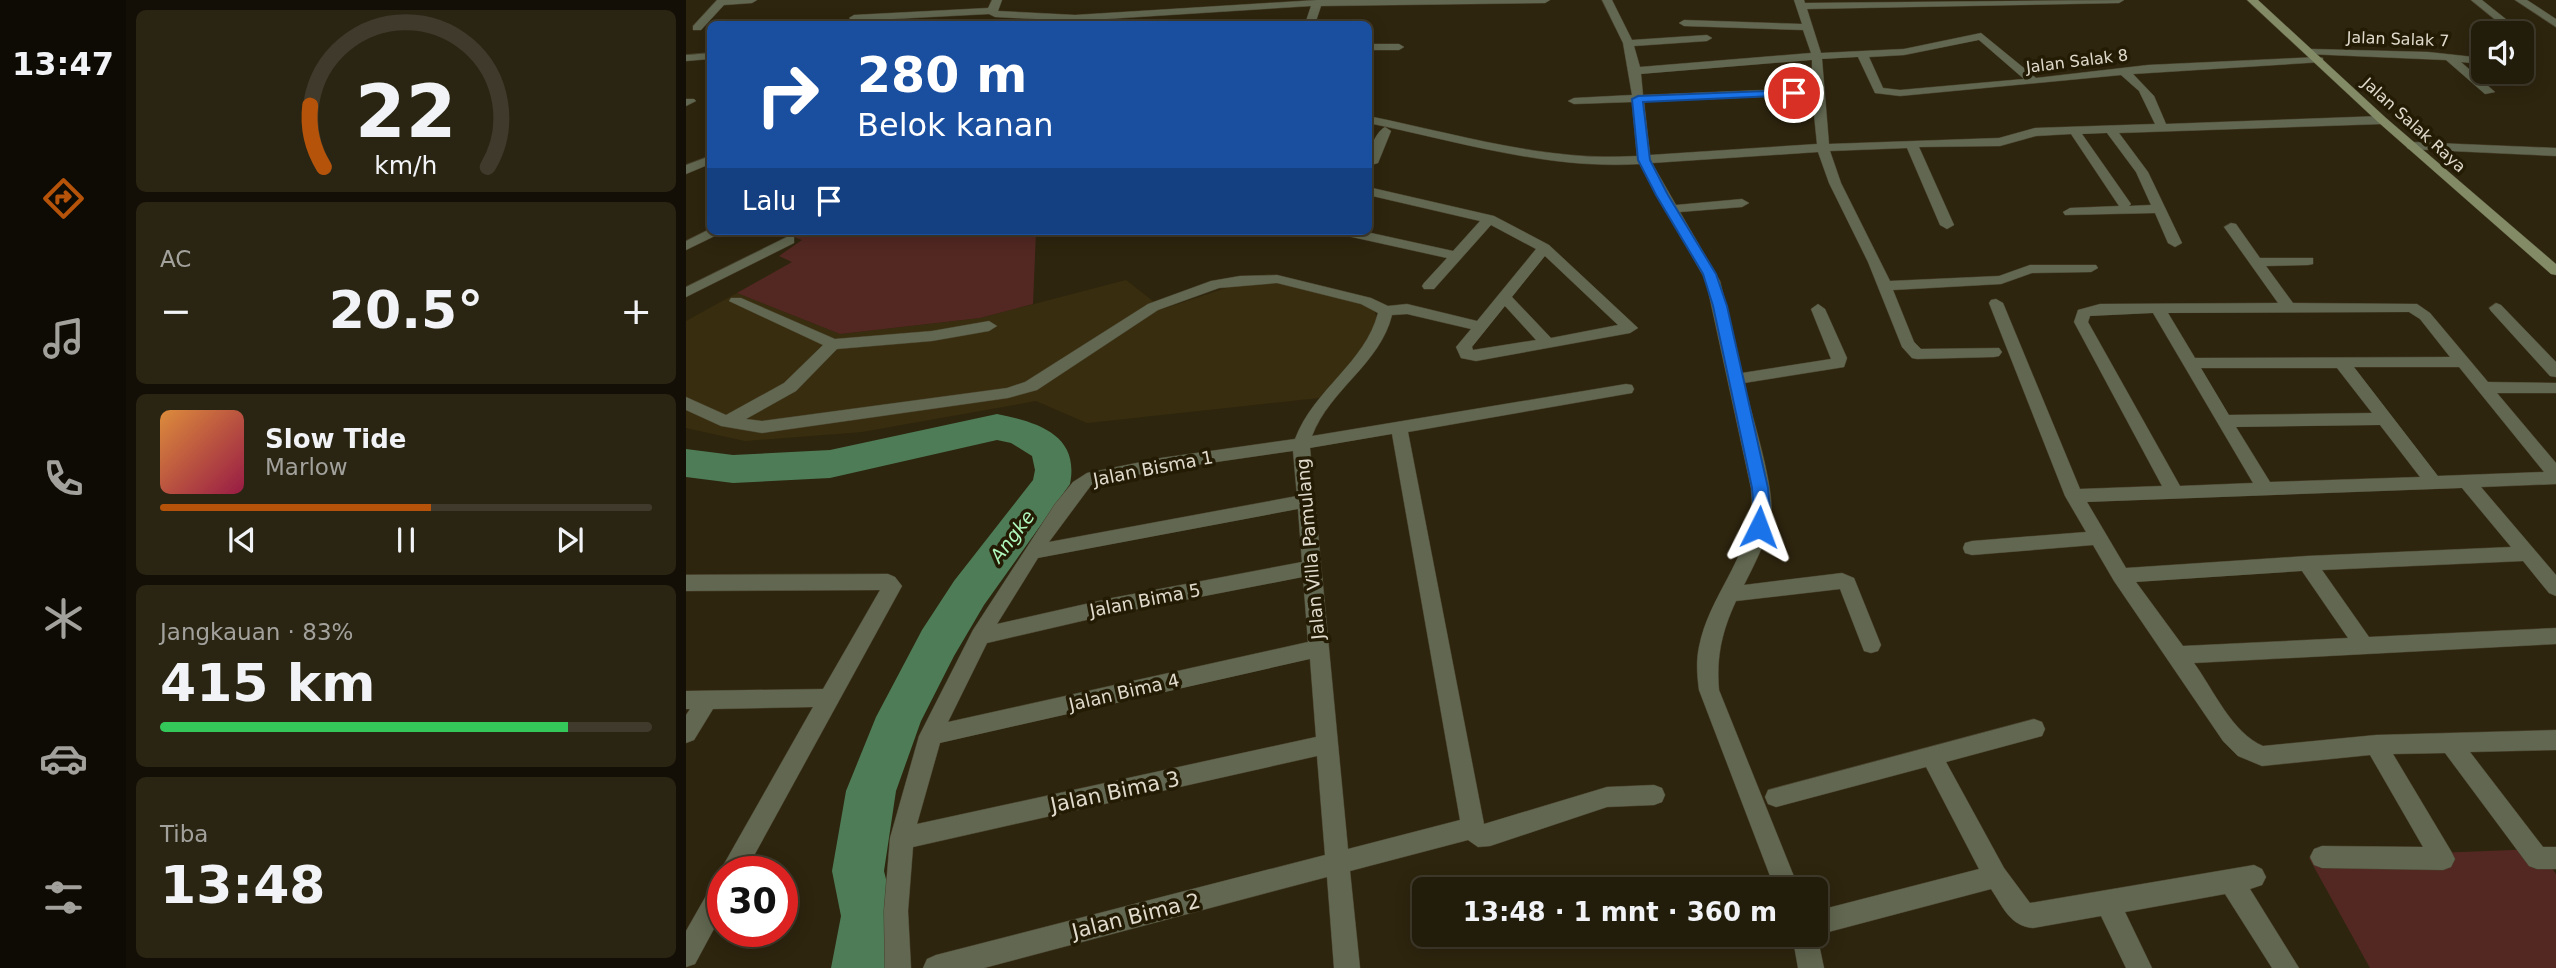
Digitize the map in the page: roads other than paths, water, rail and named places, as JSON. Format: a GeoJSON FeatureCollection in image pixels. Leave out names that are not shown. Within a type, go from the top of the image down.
{"type":"FeatureCollection","features":[{"type":"Feature","properties":{"kind":"street"},"geometry":{"type":"LineString","coordinates":[[691,28],[722,1],[752,0]]}},
{"type":"Feature","properties":{"kind":"street"},"geometry":{"type":"LineString","coordinates":[[994,5],[995,14],[1080,21],[1278,3],[1545,0]]}},
{"type":"Feature","properties":{"kind":"street"},"geometry":{"type":"LineString","coordinates":[[1607,0],[1628,43],[1638,99],[1644,160],[1710,274],[1720,306],[1760,488],[1762,512],[1755,543],[1715,626],[1706,674],[1709,690],[1782,877]]}},
{"type":"Feature","properties":{"kind":"street"},"geometry":{"type":"LineString","coordinates":[[1994,352],[1917,354],[1910,350],[1875,262],[1835,183],[1823,147],[1818,104],[1817,56],[1813,36],[1806,27],[1799,3],[2119,0]]}},
{"type":"Feature","properties":{"kind":"street","name":"Jalan Salak Raya"},"geometry":{"type":"LineString","coordinates":[[2252,0],[2382,120],[2556,271]]}},
{"type":"Feature","properties":{"kind":"street"},"geometry":{"type":"LineString","coordinates":[[2476,0],[2503,21]]}},
{"type":"Feature","properties":{"kind":"street"},"geometry":{"type":"LineString","coordinates":[[2520,0],[2556,24]]}},
{"type":"Feature","properties":{"kind":"street"},"geometry":{"type":"LineString","coordinates":[[1311,21],[1317,3]]}},
{"type":"Feature","properties":{"kind":"street"},"geometry":{"type":"LineString","coordinates":[[855,18],[994,5]]}},
{"type":"Feature","properties":{"kind":"street"},"geometry":{"type":"LineString","coordinates":[[974,21],[994,5]]}},
{"type":"Feature","properties":{"kind":"street"},"geometry":{"type":"LineString","coordinates":[[1684,23],[1806,27]]}},
{"type":"Feature","properties":{"kind":"street"},"geometry":{"type":"LineString","coordinates":[[1634,71],[1817,56],[1904,52],[1982,36],[2034,82]]}},
{"type":"Feature","properties":{"kind":"street"},"geometry":{"type":"LineString","coordinates":[[1628,43],[1707,38]]}},
{"type":"Feature","properties":{"kind":"street"},"geometry":{"type":"LineString","coordinates":[[1372,51],[1399,47]]}},
{"type":"Feature","properties":{"kind":"street","name":"Jalan Salak 8"},"geometry":{"type":"LineString","coordinates":[[1862,54],[1881,92],[1918,92],[2315,56]]}},
{"type":"Feature","properties":{"kind":"street"},"geometry":{"type":"LineString","coordinates":[[686,58],[707,56]]}},
{"type":"Feature","properties":{"kind":"street","name":"Jalan Salak 7"},"geometry":{"type":"LineString","coordinates":[[2315,56],[2471,60]]}},
{"type":"Feature","properties":{"kind":"street"},"geometry":{"type":"LineString","coordinates":[[2449,57],[2488,92]]}},
{"type":"Feature","properties":{"kind":"street"},"geometry":{"type":"LineString","coordinates":[[2123,72],[2141,84],[2146,91],[2162,128]]}},
{"type":"Feature","properties":{"kind":"street"},"geometry":{"type":"LineString","coordinates":[[1574,101],[1819,91]]}},
{"type":"Feature","properties":{"kind":"street"},"geometry":{"type":"LineString","coordinates":[[1372,120],[1560,159],[1607,162],[1823,147],[2000,142],[2035,132],[2382,120]]}},
{"type":"Feature","properties":{"kind":"street"},"geometry":{"type":"LineString","coordinates":[[2111,130],[2142,172],[2175,243]]}},
{"type":"Feature","properties":{"kind":"street"},"geometry":{"type":"LineString","coordinates":[[1372,163],[1385,131]]}},
{"type":"Feature","properties":{"kind":"street"},"geometry":{"type":"LineString","coordinates":[[2075,132],[2124,204]]}},
{"type":"Feature","properties":{"kind":"street"},"geometry":{"type":"LineString","coordinates":[[1911,144],[1947,225]]}},
{"type":"Feature","properties":{"kind":"street"},"geometry":{"type":"LineString","coordinates":[[2412,146],[2556,152]]}},
{"type":"Feature","properties":{"kind":"street"},"geometry":{"type":"LineString","coordinates":[[686,170],[707,161]]}},
{"type":"Feature","properties":{"kind":"street"},"geometry":{"type":"LineString","coordinates":[[1372,192],[1489,219],[1544,248],[1630,328],[1476,356],[1466,354],[1464,347],[1544,248]]}},
{"type":"Feature","properties":{"kind":"street"},"geometry":{"type":"LineString","coordinates":[[1671,209],[1742,203]]}},
{"type":"Feature","properties":{"kind":"street"},"geometry":{"type":"LineString","coordinates":[[2070,212],[2161,209]]}},
{"type":"Feature","properties":{"kind":"street"},"geometry":{"type":"LineString","coordinates":[[1429,286],[1489,219]]}},
{"type":"Feature","properties":{"kind":"street"},"geometry":{"type":"LineString","coordinates":[[2231,227],[2288,307]]}},
{"type":"Feature","properties":{"kind":"street"},"geometry":{"type":"LineString","coordinates":[[686,246],[709,235]]}},
{"type":"Feature","properties":{"kind":"street"},"geometry":{"type":"LineString","coordinates":[[1361,235],[1457,256]]}},
{"type":"Feature","properties":{"kind":"street"},"geometry":{"type":"LineString","coordinates":[[686,293],[789,240]]}},
{"type":"Feature","properties":{"kind":"street"},"geometry":{"type":"LineString","coordinates":[[2256,262],[2308,261]]}},
{"type":"Feature","properties":{"kind":"street"},"geometry":{"type":"LineString","coordinates":[[1883,286],[2001,280],[2030,269],[2091,268]]}},
{"type":"Feature","properties":{"kind":"street"},"geometry":{"type":"LineString","coordinates":[[686,403],[727,422],[749,427],[776,426],[967,400],[1031,386],[1153,307],[1228,282],[1277,279],[1366,301],[1386,311],[1407,309],[1480,326]]}},
{"type":"Feature","properties":{"kind":"street"},"geometry":{"type":"LineString","coordinates":[[1505,298],[1547,343]]}},
{"type":"Feature","properties":{"kind":"street"},"geometry":{"type":"LineString","coordinates":[[736,301],[833,344],[960,332],[989,326]]}},
{"type":"Feature","properties":{"kind":"street"},"geometry":{"type":"LineString","coordinates":[[1996,303],[2074,496],[2096,538],[2231,734],[2254,754],[2376,745],[2556,740]]}},
{"type":"Feature","properties":{"kind":"street"},"geometry":{"type":"LineString","coordinates":[[2175,493],[2081,322],[2083,313],[2100,309],[2412,307],[2425,316],[2556,477]]}},
{"type":"Feature","properties":{"kind":"street"},"geometry":{"type":"LineString","coordinates":[[2496,308],[2556,372]]}},
{"type":"Feature","properties":{"kind":"street"},"geometry":{"type":"LineString","coordinates":[[1735,379],[1838,363],[1839,358],[1818,309]]}},
{"type":"Feature","properties":{"kind":"street"},"geometry":{"type":"LineString","coordinates":[[2158,309],[2265,489]]}},
{"type":"Feature","properties":{"kind":"street","name":"Jalan Villa Pamulang"},"geometry":{"type":"LineString","coordinates":[[1347,968],[1301,444],[1306,424],[1318,406],[1382,334],[1386,311]]}},
{"type":"Feature","properties":{"kind":"street"},"geometry":{"type":"LineString","coordinates":[[727,422],[790,387],[833,344]]}},
{"type":"Feature","properties":{"kind":"street"},"geometry":{"type":"LineString","coordinates":[[2342,362],[2434,483]]}},
{"type":"Feature","properties":{"kind":"street"},"geometry":{"type":"LineString","coordinates":[[2191,363],[2461,362]]}},
{"type":"Feature","properties":{"kind":"street"},"geometry":{"type":"LineString","coordinates":[[776,426],[790,387]]}},
{"type":"Feature","properties":{"kind":"street"},"geometry":{"type":"LineString","coordinates":[[2482,387],[2556,388]]}},
{"type":"Feature","properties":{"kind":"street","name":"Jalan Bisma 1"},"geometry":{"type":"LineString","coordinates":[[898,968],[895,895],[902,838],[908,803],[930,736],[953,682],[980,636],[1032,552],[1083,483],[1093,476],[1301,444],[1626,388]]}},
{"type":"Feature","properties":{"kind":"street"},"geometry":{"type":"LineString","coordinates":[[2225,421],[2385,419]]}},
{"type":"Feature","properties":{"kind":"street"},"geometry":{"type":"LineString","coordinates":[[1399,427],[1473,828]]}},
{"type":"Feature","properties":{"kind":"street"},"geometry":{"type":"LineString","coordinates":[[2074,496],[2556,477]]}},
{"type":"Feature","properties":{"kind":"street"},"geometry":{"type":"LineString","coordinates":[[2467,482],[2556,588]]}},
{"type":"Feature","properties":{"kind":"street"},"geometry":{"type":"LineString","coordinates":[[1032,552],[1306,501]]}},
{"type":"Feature","properties":{"kind":"street"},"geometry":{"type":"LineString","coordinates":[[1972,548],[2096,538]]}},
{"type":"Feature","properties":{"kind":"street"},"geometry":{"type":"LineString","coordinates":[[2121,576],[2526,554]]}},
{"type":"Feature","properties":{"kind":"street"},"geometry":{"type":"LineString","coordinates":[[2307,564],[2364,646]]}},
{"type":"Feature","properties":{"kind":"street","name":"Jalan Bima 5"},"geometry":{"type":"LineString","coordinates":[[980,636],[1112,606],[1311,568]]}},
{"type":"Feature","properties":{"kind":"street"},"geometry":{"type":"LineString","coordinates":[[1730,594],[1842,581],[1847,583],[1871,645]]}},
{"type":"Feature","properties":{"kind":"street"},"geometry":{"type":"LineString","coordinates":[[686,583],[891,583],[892,590],[741,856]]}},
{"type":"Feature","properties":{"kind":"street"},"geometry":{"type":"LineString","coordinates":[[2178,655],[2556,636]]}},
{"type":"Feature","properties":{"kind":"street","name":"Jalan Bima 4"},"geometry":{"type":"LineString","coordinates":[[930,736],[1319,648]]}},
{"type":"Feature","properties":{"kind":"street"},"geometry":{"type":"LineString","coordinates":[[686,700],[829,698]]}},
{"type":"Feature","properties":{"kind":"street"},"geometry":{"type":"LineString","coordinates":[[686,733],[708,699]]}},
{"type":"Feature","properties":{"kind":"street"},"geometry":{"type":"LineString","coordinates":[[1776,797],[2034,729]]}},
{"type":"Feature","properties":{"kind":"street"},"geometry":{"type":"LineString","coordinates":[[2450,743],[2537,858],[2556,858]]}},
{"type":"Feature","properties":{"kind":"street","name":"Jalan Bima 3"},"geometry":{"type":"LineString","coordinates":[[902,838],[1327,744]]}},
{"type":"Feature","properties":{"kind":"street"},"geometry":{"type":"LineString","coordinates":[[2322,857],[2443,859],[2376,745]]}},
{"type":"Feature","properties":{"kind":"street"},"geometry":{"type":"LineString","coordinates":[[1931,756],[1996,876],[2024,915],[2033,916],[2108,904],[2243,879],[2287,968]]}},
{"type":"Feature","properties":{"kind":"street","name":"Jalan Bima 2"},"geometry":{"type":"LineString","coordinates":[[936,968],[1473,828],[1480,837],[1607,797],[1654,796]]}},
{"type":"Feature","properties":{"kind":"street"},"geometry":{"type":"LineString","coordinates":[[1828,920],[1996,876]]}},
{"type":"Feature","properties":{"kind":"street"},"geometry":{"type":"LineString","coordinates":[[2108,904],[2139,968]]}},
{"type":"Feature","properties":{"kind":"street"},"geometry":{"type":"LineString","coordinates":[[686,955],[707,917]]}},
{"type":"Feature","properties":{"kind":"street"},"geometry":{"type":"LineString","coordinates":[[1807,947],[1811,968]]}},
{"type":"Feature","properties":{"kind":"waterway","name":"Angke"},"geometry":{"type":"LineString","coordinates":[[686,463],[733,469],[830,464],[997,427],[1021,432],[1042,443],[1050,454],[1054,470],[1051,484],[969,593],[938,643],[899,717],[871,791],[858,871],[868,916],[859,968]]}}]}
